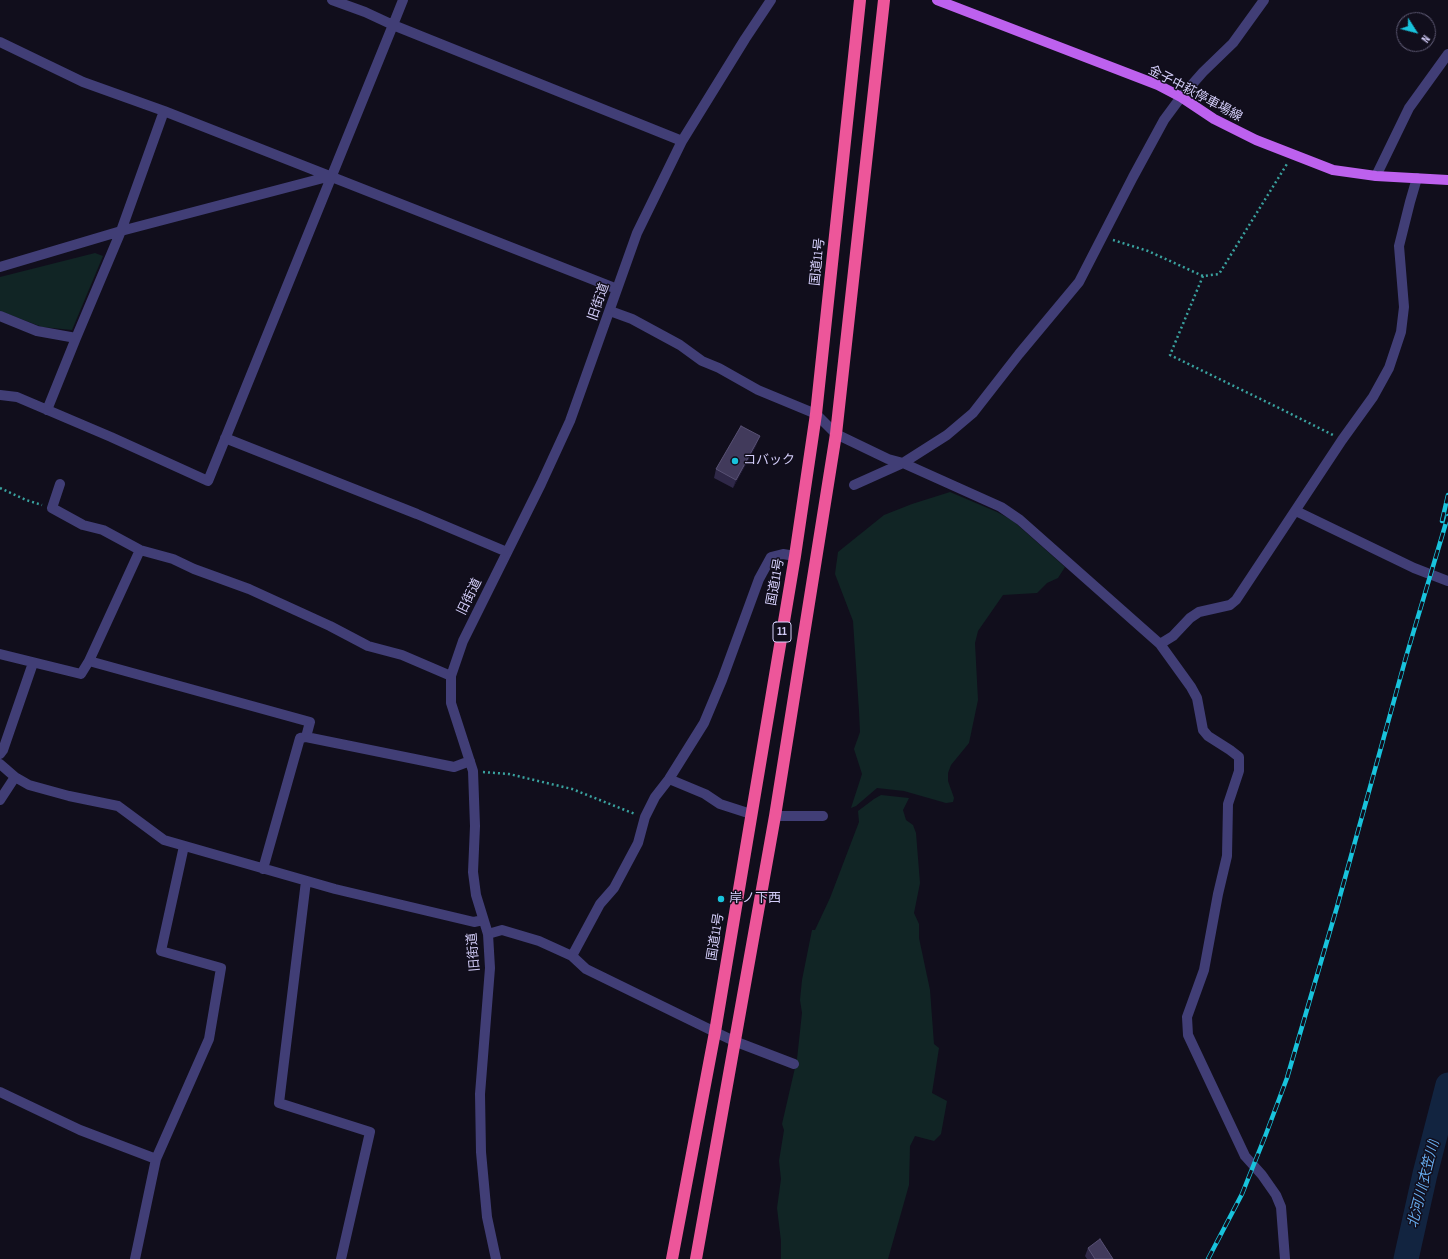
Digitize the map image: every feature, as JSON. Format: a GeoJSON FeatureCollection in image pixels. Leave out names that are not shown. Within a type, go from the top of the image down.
{"type":"FeatureCollection","features":[{"type":"Feature","properties":{"kind":"highway","name":"国道11号"},"geometry":{"type":"LineString","coordinates":[[672,1259],[714,1032],[795,556],[816,414],[860,0]]}},
{"type":"Feature","properties":{"kind":"highway","name":"11"},"geometry":{"type":"LineString","coordinates":[[696,1259],[775,816],[836,434],[884,0]]}},
{"type":"Feature","properties":{"kind":"main road","name":"金子中萩停車場線"},"geometry":{"type":"LineString","coordinates":[[937,0],[1158,85],[1180,97],[1214,120],[1256,140],[1333,170],[1376,176],[1448,180]]}},
{"type":"Feature","properties":{"kind":"street"},"geometry":{"type":"LineString","coordinates":[[332,0],[366,12],[393,25],[682,142]]}},
{"type":"Feature","properties":{"kind":"street"},"geometry":{"type":"LineString","coordinates":[[0,396],[17,397],[111,437],[208,481],[403,0]]}},
{"type":"Feature","properties":{"kind":"street","name":"旧街道"},"geometry":{"type":"LineString","coordinates":[[496,1259],[487,1217],[481,1152],[480,1094],[490,968],[488,934],[476,895],[473,872],[475,826],[473,771],[451,702],[451,676],[463,641],[570,421],[637,233],[682,142],[745,39],[771,0]]}},
{"type":"Feature","properties":{"kind":"street"},"geometry":{"type":"LineString","coordinates":[[854,485],[903,464],[947,435],[973,413],[1019,354],[1079,282],[1133,177],[1180,97],[1233,43],[1264,0]]}},
{"type":"Feature","properties":{"kind":"street"},"geometry":{"type":"LineString","coordinates":[[0,42],[83,82],[164,111],[617,289]]}},
{"type":"Feature","properties":{"kind":"street"},"geometry":{"type":"LineString","coordinates":[[1376,176],[1409,108],[1448,54]]}},
{"type":"Feature","properties":{"kind":"street"},"geometry":{"type":"LineString","coordinates":[[47,410],[120,231],[164,111]]}},
{"type":"Feature","properties":{"kind":"street"},"geometry":{"type":"LineString","coordinates":[[0,267],[120,231],[331,176]]}},
{"type":"Feature","properties":{"kind":"street"},"geometry":{"type":"LineString","coordinates":[[1160,644],[1173,636],[1190,618],[1198,612],[1230,605],[1236,600],[1342,440],[1373,397],[1389,368],[1401,332],[1404,307],[1399,246],[1410,202],[1418,178]]}},
{"type":"Feature","properties":{"kind":"street"},"geometry":{"type":"LineString","coordinates":[[610,311],[632,318],[680,345],[702,361],[719,368],[758,390],[816,414],[836,434],[1001,507],[1020,520],[1160,644],[1191,686],[1197,698],[1203,730],[1208,736],[1239,757],[1239,771],[1228,804],[1227,856],[1218,894],[1204,970],[1187,1017],[1188,1035],[1245,1156],[1276,1194],[1281,1207],[1285,1259]]}},
{"type":"Feature","properties":{"kind":"street"},"geometry":{"type":"LineString","coordinates":[[0,316],[37,331],[76,338]]}},
{"type":"Feature","properties":{"kind":"street"},"geometry":{"type":"LineString","coordinates":[[225,438],[417,514],[507,552]]}},
{"type":"Feature","properties":{"kind":"street"},"geometry":{"type":"LineString","coordinates":[[60,484],[52,508],[83,525],[103,530],[140,550],[174,559],[194,569],[249,589],[330,626],[368,646],[402,655],[451,676]]}},
{"type":"Feature","properties":{"kind":"street"},"geometry":{"type":"LineString","coordinates":[[1296,511],[1414,568],[1448,581]]}},
{"type":"Feature","properties":{"kind":"street"},"geometry":{"type":"LineString","coordinates":[[0,654],[81,674],[89,661],[140,550]]}},
{"type":"Feature","properties":{"kind":"street"},"geometry":{"type":"LineString","coordinates":[[572,956],[600,904],[614,888],[638,844],[645,817],[655,797],[669,779],[704,723],[722,680],[759,579],[771,557],[783,554],[795,556]]}},
{"type":"Feature","properties":{"kind":"street"},"geometry":{"type":"LineString","coordinates":[[89,661],[310,722],[306,738]]}},
{"type":"Feature","properties":{"kind":"street"},"geometry":{"type":"LineString","coordinates":[[0,754],[3,750],[33,662]]}},
{"type":"Feature","properties":{"kind":"street"},"geometry":{"type":"LineString","coordinates":[[263,869],[300,738],[454,768],[470,761]]}},
{"type":"Feature","properties":{"kind":"street"},"geometry":{"type":"LineString","coordinates":[[0,764],[15,777],[29,785],[69,796],[118,806],[164,840],[335,889],[474,922],[483,920]]}},
{"type":"Feature","properties":{"kind":"street"},"geometry":{"type":"LineString","coordinates":[[0,800],[15,777]]}},
{"type":"Feature","properties":{"kind":"street"},"geometry":{"type":"LineString","coordinates":[[669,779],[705,794],[720,804],[751,814]]}},
{"type":"Feature","properties":{"kind":"street"},"geometry":{"type":"LineString","coordinates":[[775,816],[823,816]]}},
{"type":"Feature","properties":{"kind":"street"},"geometry":{"type":"LineString","coordinates":[[135,1259],[156,1159],[209,1039],[221,968],[160,951],[184,846]]}},
{"type":"Feature","properties":{"kind":"street"},"geometry":{"type":"LineString","coordinates":[[306,881],[278,1103],[370,1132],[341,1259]]}},
{"type":"Feature","properties":{"kind":"street"},"geometry":{"type":"LineString","coordinates":[[488,934],[502,930],[539,940],[572,956],[586,969],[714,1032],[794,1064]]}},
{"type":"Feature","properties":{"kind":"street"},"geometry":{"type":"LineString","coordinates":[[0,1092],[80,1130],[156,1159]]}},
{"type":"Feature","properties":{"kind":"path"},"geometry":{"type":"LineString","coordinates":[[1102,237],[1148,251],[1203,276],[1219,274],[1293,155]]}},
{"type":"Feature","properties":{"kind":"path"},"geometry":{"type":"LineString","coordinates":[[1203,276],[1170,355],[1342,440]]}},
{"type":"Feature","properties":{"kind":"path"},"geometry":{"type":"LineString","coordinates":[[0,488],[26,500],[52,508]]}},
{"type":"Feature","properties":{"kind":"path"},"geometry":{"type":"LineString","coordinates":[[473,771],[509,774],[572,789],[645,817]]}},
{"type":"Feature","properties":{"kind":"green space"},"geometry":{"type":"Polygon","coordinates":[[[95,253],[103,256],[72,330],[42,327],[0,311],[0,277],[95,253]]]}},
{"type":"Feature","properties":{"kind":"green space"},"geometry":{"type":"Polygon","coordinates":[[[950,492],[1012,520],[1065,567],[1058,578],[1047,583],[1037,593],[1003,595],[978,631],[975,643],[978,700],[969,743],[951,765],[948,773],[948,781],[954,798],[953,802],[946,803],[904,791],[877,788],[856,806],[851,808],[862,774],[854,749],[860,732],[859,711],[853,621],[835,574],[838,552],[884,515],[950,492]]]}},
{"type":"Feature","properties":{"kind":"green space"},"geometry":{"type":"Polygon","coordinates":[[[881,795],[909,798],[903,810],[906,820],[913,825],[916,833],[920,883],[914,913],[919,924],[919,938],[930,990],[934,1044],[939,1048],[932,1093],[947,1101],[941,1134],[934,1141],[915,1136],[910,1146],[909,1185],[888,1259],[781,1259],[781,1241],[777,1208],[781,1179],[779,1161],[784,1130],[782,1124],[797,1059],[802,1013],[800,1000],[802,980],[812,930],[815,930],[830,898],[859,822],[858,811],[881,795]]]}},
{"type":"Feature","properties":{"kind":"building","name":"コバック"},"geometry":{"type":"Polygon","coordinates":[[[741,426],[760,436],[736,480],[716,469],[741,426]]]}},
{"type":"Feature","properties":{"kind":"building"},"geometry":{"type":"Polygon","coordinates":[[[1100,1239],[1113,1259],[1095,1259],[1088,1248],[1100,1239]]]}},
{"type":"Feature","properties":{"kind":"waterway","name":"北河川(衣笠川)"},"geometry":{"type":"LineString","coordinates":[[1406,1259],[1425,1174],[1448,1085]]}},
{"type":"Feature","properties":{"kind":"railway"},"geometry":{"type":"LineString","coordinates":[[1442,521],[1448,495]]}},
{"type":"Feature","properties":{"kind":"railway"},"geometry":{"type":"LineString","coordinates":[[1208,1259],[1242,1194],[1287,1078],[1337,907],[1406,657],[1448,516]]}},
{"type":"Feature","properties":{"kind":"place","name":"コバック"},"geometry":{"type":"Point","coordinates":[735,461]}},
{"type":"Feature","properties":{"kind":"place","name":"岸ノ下西"},"geometry":{"type":"Point","coordinates":[721,899]}}]}
